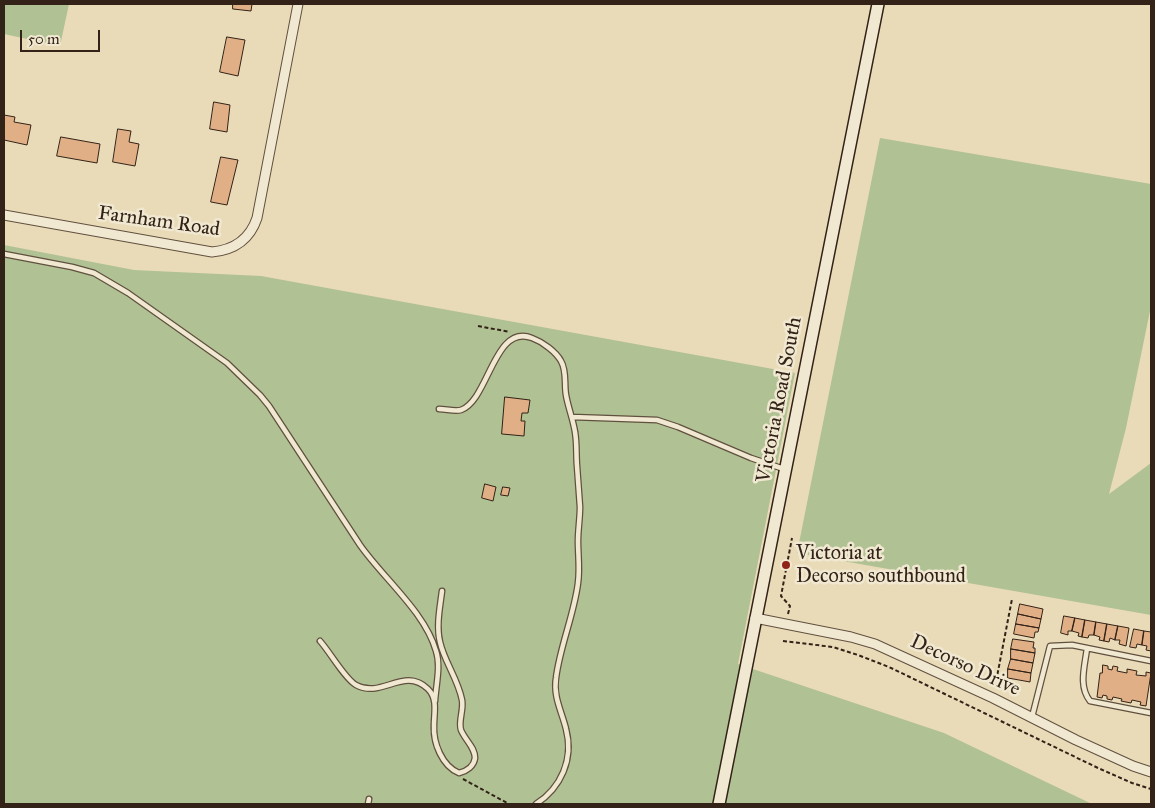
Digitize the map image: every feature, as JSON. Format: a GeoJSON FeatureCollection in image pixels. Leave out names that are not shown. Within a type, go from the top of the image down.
{"type":"FeatureCollection","features":[{"type":"Feature","properties":{"kind":"main road","name":"Victoria Road South"},"geometry":{"type":"LineString","coordinates":[[719,804],[878,4]]}},
{"type":"Feature","properties":{"kind":"street","name":"Farnham Road"},"geometry":{"type":"LineString","coordinates":[[4,215],[212,252],[232,248],[241,243],[254,229],[257,218],[298,4]]}},
{"type":"Feature","properties":{"kind":"street","name":"Decorso Drive"},"geometry":{"type":"LineString","coordinates":[[755,618],[851,637],[875,644],[993,698],[1076,740],[1133,766],[1151,772]]}},
{"type":"Feature","properties":{"kind":"lane"},"geometry":{"type":"LineString","coordinates":[[4,254],[85,270],[106,280],[214,353],[256,390],[364,552],[408,603],[427,632],[437,652],[434,736],[443,758],[450,768],[459,773],[466,771],[474,761],[475,754],[462,732],[460,724],[462,698],[440,641],[439,621],[442,592]]}},
{"type":"Feature","properties":{"kind":"lane"},"geometry":{"type":"LineString","coordinates":[[439,409],[460,410],[473,401],[481,389],[491,366],[503,348],[518,337],[525,335],[541,342],[558,356],[562,363],[566,395],[576,434],[580,508],[578,538],[579,581],[554,688],[555,697],[567,731],[567,760],[563,774],[556,787],[547,797],[536,804]]}},
{"type":"Feature","properties":{"kind":"lane"},"geometry":{"type":"LineString","coordinates":[[572,417],[657,420],[751,458],[785,469]]}},
{"type":"Feature","properties":{"kind":"lane"},"geometry":{"type":"LineString","coordinates":[[320,641],[356,685],[371,689],[399,681],[412,681],[427,688],[435,701]]}},
{"type":"Feature","properties":{"kind":"lane"},"geometry":{"type":"LineString","coordinates":[[1032,717],[1050,646],[1072,645],[1151,661]]}},
{"type":"Feature","properties":{"kind":"lane"},"geometry":{"type":"LineString","coordinates":[[1087,648],[1083,684],[1086,696],[1090,701],[1151,713]]}},
{"type":"Feature","properties":{"kind":"path"},"geometry":{"type":"LineString","coordinates":[[478,326],[525,335]]}},
{"type":"Feature","properties":{"kind":"path"},"geometry":{"type":"LineString","coordinates":[[788,614],[790,606],[780,596],[792,538]]}},
{"type":"Feature","properties":{"kind":"path"},"geometry":{"type":"LineString","coordinates":[[993,698],[1012,599]]}},
{"type":"Feature","properties":{"kind":"path"},"geometry":{"type":"LineString","coordinates":[[783,641],[833,647],[866,658],[1098,768],[1151,789]]}},
{"type":"Feature","properties":{"kind":"path"},"geometry":{"type":"LineString","coordinates":[[450,768],[467,782],[509,804]]}},
{"type":"Feature","properties":{"kind":"green space"},"geometry":{"type":"Polygon","coordinates":[[[4,4],[69,4],[60,46],[4,34],[4,4]]]}},
{"type":"Feature","properties":{"kind":"green space"},"geometry":{"type":"Polygon","coordinates":[[[880,138],[1151,184],[1151,306],[1126,428],[1109,494],[1151,463],[1151,615],[797,553],[880,138]]]}},
{"type":"Feature","properties":{"kind":"green space"},"geometry":{"type":"Polygon","coordinates":[[[4,245],[134,270],[261,276],[795,373],[738,664],[944,733],[1092,804],[4,804],[4,245]]]}},
{"type":"Feature","properties":{"kind":"building"},"geometry":{"type":"Polygon","coordinates":[[[233,4],[252,4],[251,11],[233,9],[233,4]]]}},
{"type":"Feature","properties":{"kind":"building"},"geometry":{"type":"Polygon","coordinates":[[[227,37],[245,40],[238,76],[220,72],[227,37]]]}},
{"type":"Feature","properties":{"kind":"building"},"geometry":{"type":"Polygon","coordinates":[[[214,102],[230,105],[227,132],[210,129],[214,102]]]}},
{"type":"Feature","properties":{"kind":"building"},"geometry":{"type":"Polygon","coordinates":[[[4,115],[15,117],[14,122],[31,125],[27,145],[4,140],[4,115]]]}},
{"type":"Feature","properties":{"kind":"building"},"geometry":{"type":"Polygon","coordinates":[[[118,129],[131,131],[129,142],[139,144],[135,166],[113,162],[118,129]]]}},
{"type":"Feature","properties":{"kind":"building"},"geometry":{"type":"Polygon","coordinates":[[[61,137],[100,144],[97,163],[57,156],[61,137]]]}},
{"type":"Feature","properties":{"kind":"building"},"geometry":{"type":"Polygon","coordinates":[[[221,157],[238,160],[227,205],[211,202],[221,157]]]}},
{"type":"Feature","properties":{"kind":"building"},"geometry":{"type":"Polygon","coordinates":[[[505,397],[530,400],[528,413],[522,413],[521,421],[525,421],[524,436],[502,434],[505,397]]]}},
{"type":"Feature","properties":{"kind":"building"},"geometry":{"type":"Polygon","coordinates":[[[485,484],[496,487],[493,501],[482,498],[485,484]]]}},
{"type":"Feature","properties":{"kind":"building"},"geometry":{"type":"Polygon","coordinates":[[[503,487],[510,488],[508,496],[501,495],[503,487]]]}},
{"type":"Feature","properties":{"kind":"building"},"geometry":{"type":"Polygon","coordinates":[[[1020,604],[1043,609],[1041,619],[1018,614],[1020,604]]]}},
{"type":"Feature","properties":{"kind":"building"},"geometry":{"type":"Polygon","coordinates":[[[1018,614],[1041,619],[1039,628],[1016,624],[1018,614]]]}},
{"type":"Feature","properties":{"kind":"building"},"geometry":{"type":"Polygon","coordinates":[[[1064,616],[1075,618],[1072,631],[1068,631],[1068,635],[1061,633],[1064,616]]]}},
{"type":"Feature","properties":{"kind":"building"},"geometry":{"type":"Polygon","coordinates":[[[1075,618],[1085,620],[1082,637],[1078,636],[1079,633],[1072,631],[1075,618]]]}},
{"type":"Feature","properties":{"kind":"building"},"geometry":{"type":"Polygon","coordinates":[[[1085,620],[1096,622],[1094,635],[1089,635],[1088,638],[1082,637],[1085,620]]]}},
{"type":"Feature","properties":{"kind":"building"},"geometry":{"type":"Polygon","coordinates":[[[1096,622],[1107,624],[1104,641],[1099,640],[1100,637],[1094,635],[1096,622]]]}},
{"type":"Feature","properties":{"kind":"building"},"geometry":{"type":"Polygon","coordinates":[[[1016,624],[1039,628],[1038,632],[1035,632],[1034,638],[1014,634],[1016,624]]]}},
{"type":"Feature","properties":{"kind":"building"},"geometry":{"type":"Polygon","coordinates":[[[1107,624],[1118,626],[1115,640],[1110,638],[1109,642],[1104,641],[1107,624]]]}},
{"type":"Feature","properties":{"kind":"building"},"geometry":{"type":"Polygon","coordinates":[[[1118,626],[1129,628],[1126,646],[1119,644],[1120,640],[1115,640],[1118,626]]]}},
{"type":"Feature","properties":{"kind":"building"},"geometry":{"type":"Polygon","coordinates":[[[1134,629],[1144,631],[1142,645],[1137,644],[1136,648],[1130,647],[1134,629]]]}},
{"type":"Feature","properties":{"kind":"building"},"geometry":{"type":"Polygon","coordinates":[[[1144,631],[1151,632],[1151,651],[1146,650],[1147,646],[1142,645],[1144,631]]]}},
{"type":"Feature","properties":{"kind":"building"},"geometry":{"type":"Polygon","coordinates":[[[1013,639],[1034,642],[1033,648],[1035,648],[1035,653],[1011,649],[1013,639]]]}},
{"type":"Feature","properties":{"kind":"building"},"geometry":{"type":"Polygon","coordinates":[[[1011,649],[1035,653],[1033,663],[1011,659],[1011,649]]]}},
{"type":"Feature","properties":{"kind":"building"},"geometry":{"type":"Polygon","coordinates":[[[1011,659],[1033,663],[1031,673],[1008,669],[1011,659]]]}},
{"type":"Feature","properties":{"kind":"building"},"geometry":{"type":"Polygon","coordinates":[[[1103,665],[1108,666],[1108,669],[1112,670],[1113,666],[1118,667],[1117,671],[1127,673],[1127,669],[1137,671],[1136,675],[1146,676],[1146,672],[1151,673],[1146,706],[1140,705],[1141,702],[1132,700],[1131,703],[1113,697],[1112,700],[1107,699],[1107,696],[1103,695],[1102,698],[1097,697],[1103,665]]]}},
{"type":"Feature","properties":{"kind":"building"},"geometry":{"type":"Polygon","coordinates":[[[1008,669],[1031,673],[1030,682],[1008,678],[1008,669]]]}},
{"type":"Feature","properties":{"kind":"place","name":"Victoria at Decorso southbound"},"geometry":{"type":"Point","coordinates":[786,565]}}]}
